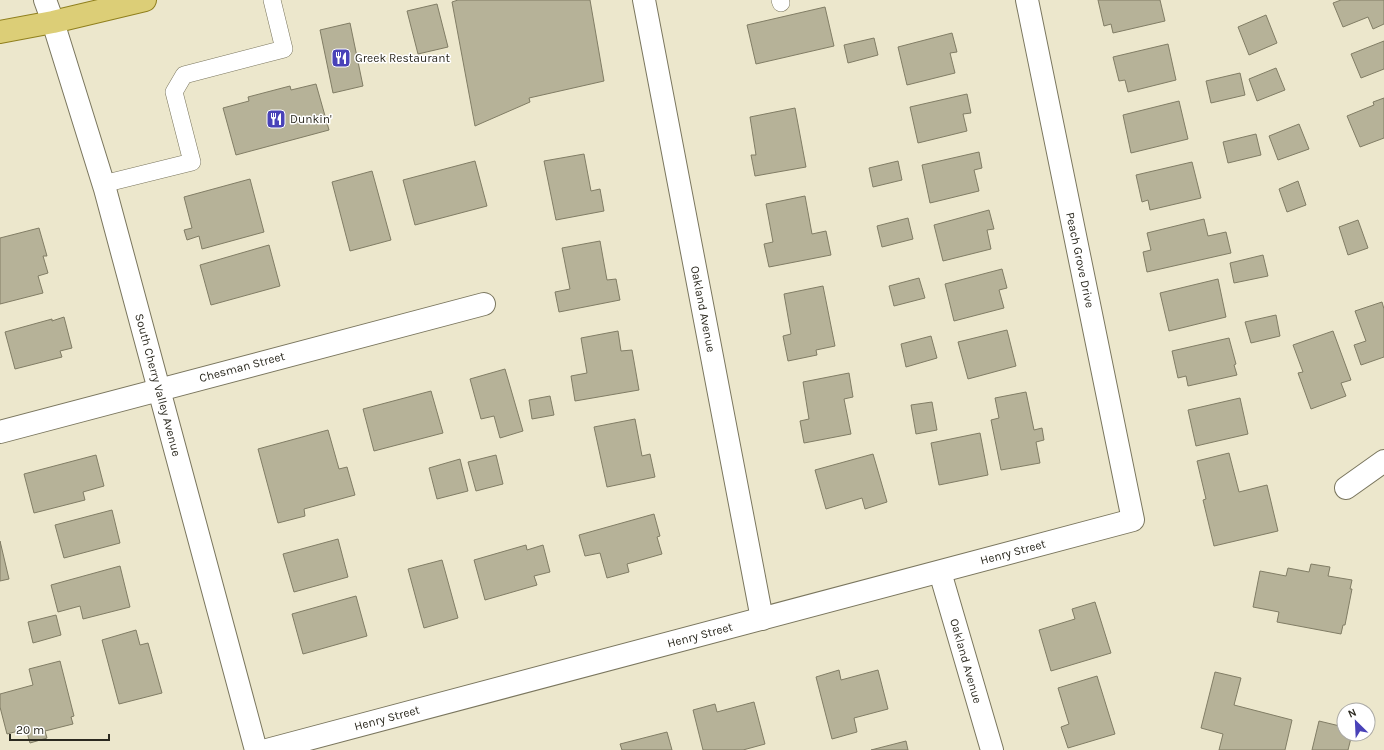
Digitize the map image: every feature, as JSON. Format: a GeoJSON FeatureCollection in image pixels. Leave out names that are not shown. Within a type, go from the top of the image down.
{"type":"FeatureCollection","features":[{"type":"Feature","properties":{"kind":"main road"},"geometry":{"type":"LineString","coordinates":[[0,32],[53,22],[145,0]]}},
{"type":"Feature","properties":{"kind":"street","name":"South Cherry Valley Avenue"},"geometry":{"type":"LineString","coordinates":[[45,0],[103,184],[160,389],[256,750]]}},
{"type":"Feature","properties":{"kind":"street","name":"Oakland Avenue"},"geometry":{"type":"LineString","coordinates":[[644,0],[762,619]]}},
{"type":"Feature","properties":{"kind":"street","name":"Peach Grove Drive"},"geometry":{"type":"LineString","coordinates":[[1027,0],[1133,520]]}},
{"type":"Feature","properties":{"kind":"street","name":"Chesman Street"},"geometry":{"type":"LineString","coordinates":[[0,432],[484,304]]}},
{"type":"Feature","properties":{"kind":"street"},"geometry":{"type":"LineString","coordinates":[[1346,488],[1384,461]]}},
{"type":"Feature","properties":{"kind":"street","name":"Henry Street"},"geometry":{"type":"LineString","coordinates":[[268,750],[1133,520]]}},
{"type":"Feature","properties":{"kind":"street","name":"Oakland Avenue"},"geometry":{"type":"LineString","coordinates":[[940,572],[992,750]]}},
{"type":"Feature","properties":{"kind":"lane"},"geometry":{"type":"LineString","coordinates":[[103,184],[192,162],[174,92],[184,75],[284,48],[272,0]]}},
{"type":"Feature","properties":{"kind":"building"},"geometry":{"type":"Polygon","coordinates":[[[458,0],[590,0],[604,81],[529,98],[530,102],[475,126],[452,2],[458,0]]]}},
{"type":"Feature","properties":{"kind":"building"},"geometry":{"type":"Polygon","coordinates":[[[1098,0],[1160,0],[1165,21],[1113,33],[1111,24],[1104,26],[1098,0]]]}},
{"type":"Feature","properties":{"kind":"building"},"geometry":{"type":"Polygon","coordinates":[[[1341,0],[1384,0],[1384,24],[1373,29],[1368,17],[1343,27],[1333,3],[1341,0]]]}},
{"type":"Feature","properties":{"kind":"building"},"geometry":{"type":"Polygon","coordinates":[[[437,4],[448,47],[418,54],[407,11],[437,4]]]}},
{"type":"Feature","properties":{"kind":"building"},"geometry":{"type":"Polygon","coordinates":[[[825,7],[834,46],[756,64],[747,25],[825,7]]]}},
{"type":"Feature","properties":{"kind":"building"},"geometry":{"type":"Polygon","coordinates":[[[1266,15],[1277,43],[1249,55],[1238,27],[1266,15]]]}},
{"type":"Feature","properties":{"kind":"building","name":"Greek Restaurant"},"geometry":{"type":"Polygon","coordinates":[[[350,23],[363,86],[333,93],[320,30],[350,23]]]}},
{"type":"Feature","properties":{"kind":"building"},"geometry":{"type":"Polygon","coordinates":[[[952,33],[957,52],[950,53],[955,73],[907,85],[898,47],[952,33]]]}},
{"type":"Feature","properties":{"kind":"building"},"geometry":{"type":"Polygon","coordinates":[[[874,38],[878,55],[848,63],[844,45],[874,38]]]}},
{"type":"Feature","properties":{"kind":"building"},"geometry":{"type":"Polygon","coordinates":[[[1384,41],[1384,69],[1361,78],[1351,54],[1384,41]]]}},
{"type":"Feature","properties":{"kind":"building"},"geometry":{"type":"Polygon","coordinates":[[[1168,44],[1176,80],[1128,92],[1125,80],[1119,81],[1113,57],[1168,44]]]}},
{"type":"Feature","properties":{"kind":"building"},"geometry":{"type":"Polygon","coordinates":[[[1276,68],[1285,90],[1257,101],[1249,79],[1276,68]]]}},
{"type":"Feature","properties":{"kind":"building"},"geometry":{"type":"Polygon","coordinates":[[[1240,73],[1245,95],[1211,103],[1206,81],[1240,73]]]}},
{"type":"Feature","properties":{"kind":"building","name":"Dunkin'"},"geometry":{"type":"Polygon","coordinates":[[[316,84],[329,130],[236,155],[223,108],[249,101],[248,97],[290,86],[291,90],[316,84]]]}},
{"type":"Feature","properties":{"kind":"building"},"geometry":{"type":"Polygon","coordinates":[[[967,94],[971,113],[963,114],[967,131],[918,143],[910,107],[967,94]]]}},
{"type":"Feature","properties":{"kind":"building"},"geometry":{"type":"Polygon","coordinates":[[[1384,98],[1384,138],[1360,147],[1347,116],[1374,105],[1373,102],[1384,98]]]}},
{"type":"Feature","properties":{"kind":"building"},"geometry":{"type":"Polygon","coordinates":[[[1179,101],[1188,139],[1131,153],[1123,115],[1179,101]]]}},
{"type":"Feature","properties":{"kind":"building"},"geometry":{"type":"Polygon","coordinates":[[[795,108],[806,167],[755,176],[751,155],[756,155],[750,117],[795,108]]]}},
{"type":"Feature","properties":{"kind":"building"},"geometry":{"type":"Polygon","coordinates":[[[1299,124],[1309,149],[1278,160],[1269,136],[1299,124]]]}},
{"type":"Feature","properties":{"kind":"building"},"geometry":{"type":"Polygon","coordinates":[[[1256,134],[1261,155],[1228,163],[1223,142],[1256,134]]]}},
{"type":"Feature","properties":{"kind":"building"},"geometry":{"type":"Polygon","coordinates":[[[979,152],[982,168],[974,170],[979,191],[930,203],[922,165],[979,152]]]}},
{"type":"Feature","properties":{"kind":"building"},"geometry":{"type":"Polygon","coordinates":[[[584,154],[591,191],[600,189],[604,211],[556,220],[544,161],[584,154]]]}},
{"type":"Feature","properties":{"kind":"building"},"geometry":{"type":"Polygon","coordinates":[[[475,161],[487,206],[415,225],[403,180],[475,161]]]}},
{"type":"Feature","properties":{"kind":"building"},"geometry":{"type":"Polygon","coordinates":[[[898,161],[902,180],[873,187],[869,168],[898,161]]]}},
{"type":"Feature","properties":{"kind":"building"},"geometry":{"type":"Polygon","coordinates":[[[1192,162],[1201,198],[1150,210],[1148,200],[1142,202],[1136,175],[1192,162]]]}},
{"type":"Feature","properties":{"kind":"building"},"geometry":{"type":"Polygon","coordinates":[[[372,171],[391,240],[350,251],[332,182],[372,171]]]}},
{"type":"Feature","properties":{"kind":"building"},"geometry":{"type":"Polygon","coordinates":[[[250,179],[264,232],[202,249],[199,236],[187,240],[184,230],[192,228],[184,197],[250,179]]]}},
{"type":"Feature","properties":{"kind":"building"},"geometry":{"type":"Polygon","coordinates":[[[1298,181],[1306,205],[1287,212],[1279,189],[1298,181]]]}},
{"type":"Feature","properties":{"kind":"building"},"geometry":{"type":"Polygon","coordinates":[[[805,196],[812,234],[826,231],[831,255],[769,267],[764,244],[773,242],[766,204],[805,196]]]}},
{"type":"Feature","properties":{"kind":"building"},"geometry":{"type":"Polygon","coordinates":[[[989,210],[994,229],[987,230],[991,249],[943,261],[934,225],[989,210]]]}},
{"type":"Feature","properties":{"kind":"building"},"geometry":{"type":"Polygon","coordinates":[[[908,218],[913,239],[882,247],[877,226],[908,218]]]}},
{"type":"Feature","properties":{"kind":"building"},"geometry":{"type":"Polygon","coordinates":[[[1204,219],[1208,236],[1226,232],[1231,253],[1147,272],[1143,252],[1151,250],[1147,233],[1204,219]]]}},
{"type":"Feature","properties":{"kind":"building"},"geometry":{"type":"Polygon","coordinates":[[[1358,220],[1368,248],[1348,255],[1339,227],[1358,220]]]}},
{"type":"Feature","properties":{"kind":"building"},"geometry":{"type":"Polygon","coordinates":[[[39,228],[47,256],[43,256],[48,273],[38,276],[43,293],[0,304],[0,238],[39,228]]]}},
{"type":"Feature","properties":{"kind":"building"},"geometry":{"type":"Polygon","coordinates":[[[600,241],[607,280],[616,279],[620,300],[559,312],[555,292],[570,289],[562,248],[600,241]]]}},
{"type":"Feature","properties":{"kind":"building"},"geometry":{"type":"Polygon","coordinates":[[[269,245],[280,286],[211,305],[200,265],[269,245]]]}},
{"type":"Feature","properties":{"kind":"building"},"geometry":{"type":"Polygon","coordinates":[[[1263,255],[1268,276],[1234,283],[1230,263],[1263,255]]]}},
{"type":"Feature","properties":{"kind":"building"},"geometry":{"type":"Polygon","coordinates":[[[1002,269],[1007,288],[999,290],[1004,308],[954,321],[945,284],[1002,269]]]}},
{"type":"Feature","properties":{"kind":"building"},"geometry":{"type":"Polygon","coordinates":[[[919,278],[925,298],[894,306],[889,286],[919,278]]]}},
{"type":"Feature","properties":{"kind":"building"},"geometry":{"type":"Polygon","coordinates":[[[1218,279],[1226,317],[1169,331],[1160,293],[1218,279]]]}},
{"type":"Feature","properties":{"kind":"building"},"geometry":{"type":"Polygon","coordinates":[[[823,286],[835,346],[816,350],[817,355],[788,361],[783,336],[791,334],[784,294],[823,286]]]}},
{"type":"Feature","properties":{"kind":"building"},"geometry":{"type":"Polygon","coordinates":[[[1382,302],[1384,309],[1384,357],[1361,365],[1354,345],[1366,341],[1355,311],[1382,302]]]}},
{"type":"Feature","properties":{"kind":"building"},"geometry":{"type":"Polygon","coordinates":[[[1276,315],[1280,336],[1251,343],[1245,322],[1276,315]]]}},
{"type":"Feature","properties":{"kind":"building"},"geometry":{"type":"Polygon","coordinates":[[[64,317],[72,348],[60,351],[62,357],[15,369],[5,332],[64,317]]]}},
{"type":"Feature","properties":{"kind":"building"},"geometry":{"type":"Polygon","coordinates":[[[1007,330],[1016,366],[968,379],[958,342],[1007,330]]]}},
{"type":"Feature","properties":{"kind":"building"},"geometry":{"type":"Polygon","coordinates":[[[618,331],[621,351],[632,350],[639,390],[575,401],[571,376],[587,373],[581,338],[618,331]]]}},
{"type":"Feature","properties":{"kind":"building"},"geometry":{"type":"Polygon","coordinates":[[[1333,331],[1351,380],[1341,383],[1346,396],[1311,409],[1298,373],[1303,372],[1293,345],[1333,331]]]}},
{"type":"Feature","properties":{"kind":"building"},"geometry":{"type":"Polygon","coordinates":[[[931,336],[937,358],[906,367],[901,344],[931,336]]]}},
{"type":"Feature","properties":{"kind":"building"},"geometry":{"type":"Polygon","coordinates":[[[1229,338],[1236,364],[1234,365],[1237,375],[1188,386],[1186,376],[1178,378],[1172,351],[1229,338]]]}},
{"type":"Feature","properties":{"kind":"building"},"geometry":{"type":"Polygon","coordinates":[[[505,369],[523,431],[500,438],[494,416],[481,419],[470,379],[505,369]]]}},
{"type":"Feature","properties":{"kind":"building"},"geometry":{"type":"Polygon","coordinates":[[[849,373],[853,397],[844,399],[851,434],[804,443],[800,421],[809,419],[803,382],[849,373]]]}},
{"type":"Feature","properties":{"kind":"building"},"geometry":{"type":"Polygon","coordinates":[[[431,391],[443,433],[374,451],[363,409],[431,391]]]}},
{"type":"Feature","properties":{"kind":"building"},"geometry":{"type":"Polygon","coordinates":[[[1026,392],[1034,430],[1042,428],[1044,440],[1036,442],[1040,463],[1001,470],[991,420],[999,418],[995,398],[1026,392]]]}},
{"type":"Feature","properties":{"kind":"building"},"geometry":{"type":"Polygon","coordinates":[[[550,396],[554,415],[532,419],[529,400],[550,396]]]}},
{"type":"Feature","properties":{"kind":"building"},"geometry":{"type":"Polygon","coordinates":[[[1240,398],[1248,434],[1196,446],[1188,410],[1240,398]]]}},
{"type":"Feature","properties":{"kind":"building"},"geometry":{"type":"Polygon","coordinates":[[[932,402],[937,430],[916,434],[911,405],[932,402]]]}},
{"type":"Feature","properties":{"kind":"building"},"geometry":{"type":"Polygon","coordinates":[[[635,419],[642,456],[650,454],[655,477],[607,487],[594,427],[635,419]]]}},
{"type":"Feature","properties":{"kind":"building"},"geometry":{"type":"Polygon","coordinates":[[[328,430],[339,469],[347,467],[355,495],[304,509],[305,516],[278,523],[258,449],[328,430]]]}},
{"type":"Feature","properties":{"kind":"building"},"geometry":{"type":"Polygon","coordinates":[[[980,433],[988,475],[939,485],[931,443],[980,433]]]}},
{"type":"Feature","properties":{"kind":"building"},"geometry":{"type":"Polygon","coordinates":[[[1229,453],[1239,492],[1267,485],[1278,531],[1214,546],[1203,500],[1206,499],[1197,461],[1229,453]]]}},
{"type":"Feature","properties":{"kind":"building"},"geometry":{"type":"Polygon","coordinates":[[[873,454],[887,502],[865,509],[862,498],[826,509],[815,470],[873,454]]]}},
{"type":"Feature","properties":{"kind":"building"},"geometry":{"type":"Polygon","coordinates":[[[96,455],[104,486],[83,492],[85,500],[34,513],[24,474],[96,455]]]}},
{"type":"Feature","properties":{"kind":"building"},"geometry":{"type":"Polygon","coordinates":[[[496,455],[503,484],[476,491],[468,462],[496,455]]]}},
{"type":"Feature","properties":{"kind":"building"},"geometry":{"type":"Polygon","coordinates":[[[460,459],[468,491],[437,499],[429,468],[460,459]]]}},
{"type":"Feature","properties":{"kind":"building"},"geometry":{"type":"Polygon","coordinates":[[[112,510],[120,543],[64,558],[55,525],[112,510]]]}},
{"type":"Feature","properties":{"kind":"building"},"geometry":{"type":"Polygon","coordinates":[[[654,514],[660,536],[657,537],[662,554],[627,564],[629,572],[607,578],[600,553],[585,556],[579,535],[654,514]]]}},
{"type":"Feature","properties":{"kind":"building"},"geometry":{"type":"Polygon","coordinates":[[[338,539],[348,577],[294,592],[283,554],[338,539]]]}},
{"type":"Feature","properties":{"kind":"building"},"geometry":{"type":"Polygon","coordinates":[[[0,541],[9,579],[0,581],[0,541]]]}},
{"type":"Feature","properties":{"kind":"building"},"geometry":{"type":"Polygon","coordinates":[[[526,545],[527,550],[543,545],[550,572],[534,576],[537,585],[485,600],[474,560],[526,545]]]}},
{"type":"Feature","properties":{"kind":"building"},"geometry":{"type":"Polygon","coordinates":[[[442,560],[458,618],[424,628],[408,569],[442,560]]]}},
{"type":"Feature","properties":{"kind":"building"},"geometry":{"type":"Polygon","coordinates":[[[1311,564],[1330,567],[1328,576],[1352,580],[1350,589],[1352,589],[1345,625],[1343,625],[1341,634],[1277,622],[1279,612],[1253,607],[1260,571],[1286,576],[1288,568],[1309,572],[1311,564]]]}},
{"type":"Feature","properties":{"kind":"building"},"geometry":{"type":"Polygon","coordinates":[[[120,566],[130,607],[83,619],[80,606],[58,612],[51,585],[120,566]]]}},
{"type":"Feature","properties":{"kind":"building"},"geometry":{"type":"Polygon","coordinates":[[[356,596],[367,636],[303,654],[292,614],[356,596]]]}},
{"type":"Feature","properties":{"kind":"building"},"geometry":{"type":"Polygon","coordinates":[[[1095,602],[1111,653],[1051,671],[1039,630],[1075,619],[1072,609],[1095,602]]]}},
{"type":"Feature","properties":{"kind":"building"},"geometry":{"type":"Polygon","coordinates":[[[56,615],[61,635],[33,643],[28,622],[56,615]]]}},
{"type":"Feature","properties":{"kind":"building"},"geometry":{"type":"Polygon","coordinates":[[[136,630],[140,645],[148,643],[162,693],[119,704],[102,640],[136,630]]]}},
{"type":"Feature","properties":{"kind":"building"},"geometry":{"type":"Polygon","coordinates":[[[60,661],[74,716],[71,717],[73,724],[45,731],[47,738],[30,743],[26,729],[7,734],[0,707],[0,694],[33,685],[29,669],[60,661]]]}},
{"type":"Feature","properties":{"kind":"building"},"geometry":{"type":"Polygon","coordinates":[[[839,670],[841,680],[878,670],[888,709],[854,718],[857,732],[832,739],[816,677],[839,670]]]}},
{"type":"Feature","properties":{"kind":"building"},"geometry":{"type":"Polygon","coordinates":[[[1215,672],[1241,678],[1234,705],[1292,720],[1285,750],[1219,750],[1223,734],[1201,728],[1215,672]]]}},
{"type":"Feature","properties":{"kind":"building"},"geometry":{"type":"Polygon","coordinates":[[[1097,676],[1115,734],[1068,748],[1061,727],[1069,724],[1058,688],[1097,676]]]}},
{"type":"Feature","properties":{"kind":"building"},"geometry":{"type":"Polygon","coordinates":[[[754,702],[765,744],[743,750],[703,750],[693,710],[715,704],[717,712],[754,702]]]}},
{"type":"Feature","properties":{"kind":"building"},"geometry":{"type":"Polygon","coordinates":[[[1319,721],[1336,725],[1336,742],[1350,742],[1348,750],[1312,750],[1319,721]]]}},
{"type":"Feature","properties":{"kind":"building"},"geometry":{"type":"Polygon","coordinates":[[[667,732],[672,750],[622,750],[620,744],[667,732]]]}},
{"type":"Feature","properties":{"kind":"building"},"geometry":{"type":"Polygon","coordinates":[[[906,741],[908,750],[871,750],[906,741]]]}},
{"type":"Feature","properties":{"kind":"place","name":"Greek Restaurant"},"geometry":{"type":"Point","coordinates":[341,58]}},
{"type":"Feature","properties":{"kind":"place","name":"Dunkin'"},"geometry":{"type":"Point","coordinates":[276,119]}}]}
